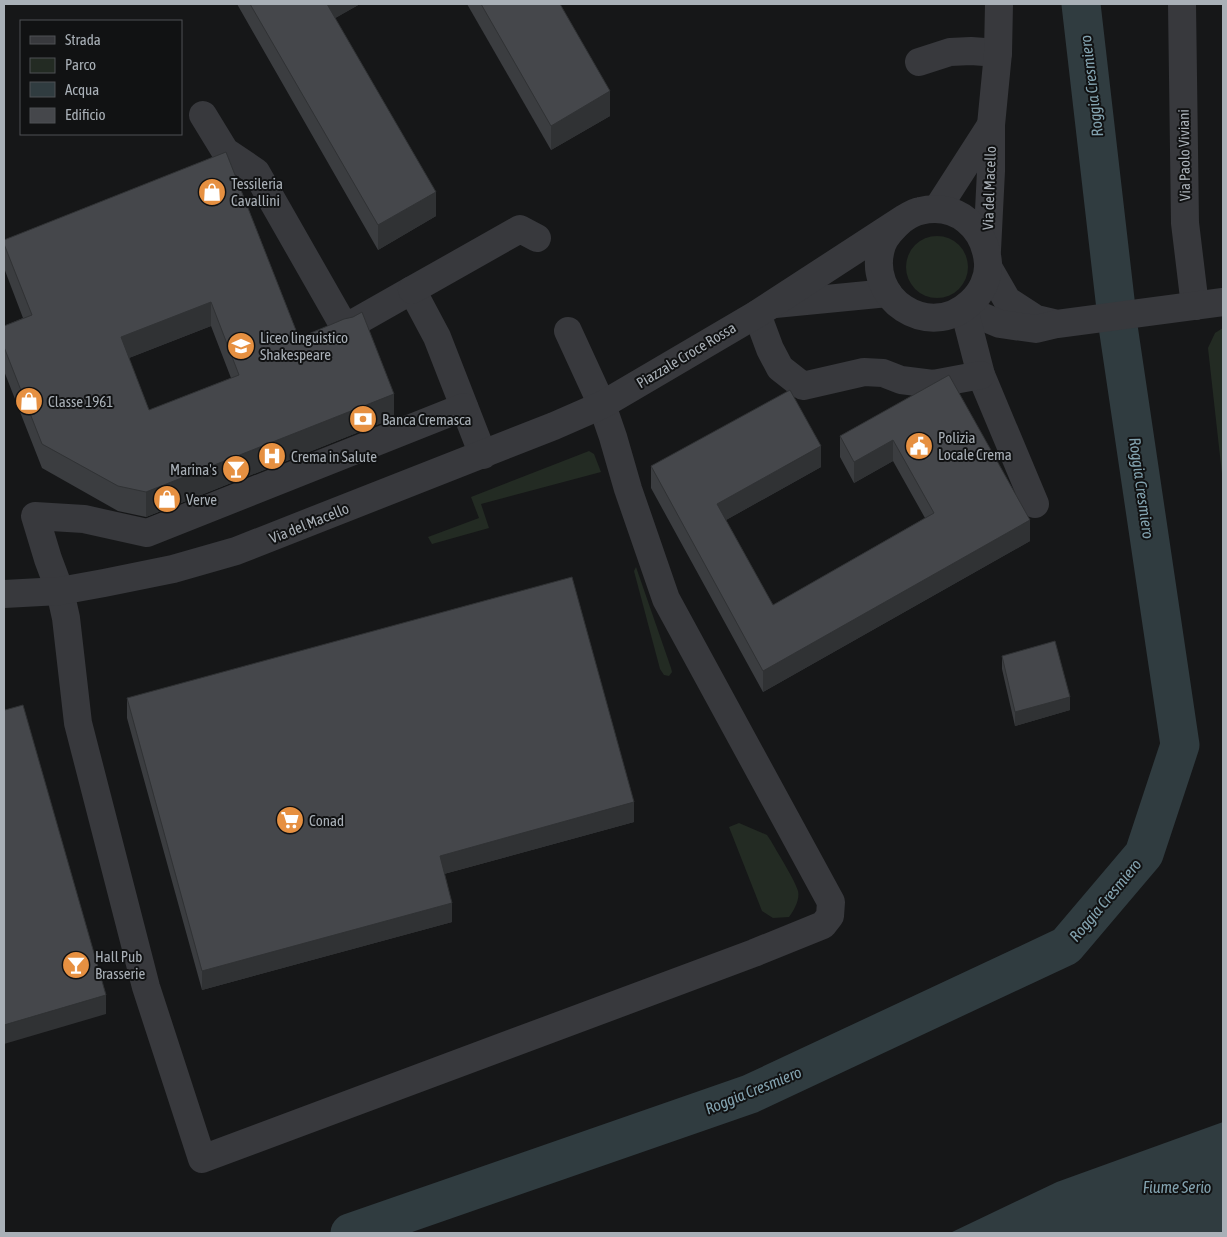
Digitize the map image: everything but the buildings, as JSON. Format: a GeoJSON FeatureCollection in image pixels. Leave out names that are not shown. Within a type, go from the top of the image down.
{"type":"FeatureCollection","features":[{"type":"Feature","properties":{"kind":"street","name":"Via del Macello"},"geometry":{"type":"LineString","coordinates":[[987,258],[991,125],[998,53],[998,4]]}},
{"type":"Feature","properties":{"kind":"street","name":"Via Paolo Viviani"},"geometry":{"type":"LineString","coordinates":[[1182,4],[1185,223],[1195,306]]}},
{"type":"Feature","properties":{"kind":"street"},"geometry":{"type":"LineString","coordinates":[[919,62],[950,52],[998,53]]}},
{"type":"Feature","properties":{"kind":"street"},"geometry":{"type":"LineString","coordinates":[[203,115],[225,151],[256,172],[345,328],[520,229],[537,238]]}},
{"type":"Feature","properties":{"kind":"street","name":"Via del Macello"},"geometry":{"type":"LineString","coordinates":[[937,209],[991,125]]}},
{"type":"Feature","properties":{"kind":"street","name":"Piazzale Croce Rossa"},"geometry":{"type":"LineString","coordinates":[[602,405],[764,309],[903,218],[919,211],[937,209],[956,213],[970,222],[980,235],[987,258]]}},
{"type":"Feature","properties":{"kind":"street"},"geometry":{"type":"LineString","coordinates":[[903,218],[891,230],[882,244],[879,261],[881,278],[888,293],[899,306],[914,315],[931,318],[948,317],[964,309],[977,298],[985,283],[987,258]]}},
{"type":"Feature","properties":{"kind":"street"},"geometry":{"type":"LineString","coordinates":[[987,258],[1007,300],[1036,319],[1057,324]]}},
{"type":"Feature","properties":{"kind":"street"},"geometry":{"type":"LineString","coordinates":[[412,290],[437,337],[483,455]]}},
{"type":"Feature","properties":{"kind":"street","name":"Piazzale Croce Rossa"},"geometry":{"type":"LineString","coordinates":[[764,309],[888,293]]}},
{"type":"Feature","properties":{"kind":"street"},"geometry":{"type":"LineString","coordinates":[[964,309],[1000,324],[1036,329],[1057,324],[1223,302]]}},
{"type":"Feature","properties":{"kind":"street"},"geometry":{"type":"LineString","coordinates":[[764,309],[770,349],[780,368],[803,386],[864,372],[883,373],[901,380],[933,384],[981,375]]}},
{"type":"Feature","properties":{"kind":"street"},"geometry":{"type":"LineString","coordinates":[[964,309],[981,375],[1035,504]]}},
{"type":"Feature","properties":{"kind":"street"},"geometry":{"type":"LineString","coordinates":[[464,407],[148,533],[84,519],[35,516],[60,591],[66,618],[78,723],[146,987],[202,1159],[754,953],[823,925],[830,916],[831,902],[666,599],[628,489],[602,405],[568,331]]}},
{"type":"Feature","properties":{"kind":"street","name":"Via del Macello"},"geometry":{"type":"LineString","coordinates":[[4,594],[60,591],[173,569],[236,551],[483,455],[602,405]]}},
{"type":"Feature","properties":{"kind":"green space"},"geometry":{"type":"Polygon","coordinates":[[[937,236],[949,238],[959,245],[966,255],[968,267],[966,279],[959,289],[949,296],[937,298],[925,296],[915,289],[908,279],[906,267],[908,255],[915,245],[925,238],[937,236]]]}},
{"type":"Feature","properties":{"kind":"green space"},"geometry":{"type":"Polygon","coordinates":[[[1223,328],[1223,483],[1208,348],[1215,333],[1223,328]]]}},
{"type":"Feature","properties":{"kind":"green space"},"geometry":{"type":"Polygon","coordinates":[[[589,451],[594,454],[601,472],[481,504],[489,528],[432,544],[428,537],[479,518],[471,497],[589,451]]]}},
{"type":"Feature","properties":{"kind":"green space"},"geometry":{"type":"Polygon","coordinates":[[[636,567],[671,668],[672,672],[669,676],[664,675],[660,669],[634,571],[636,567]]]}},
{"type":"Feature","properties":{"kind":"green space"},"geometry":{"type":"Polygon","coordinates":[[[739,823],[767,835],[790,873],[798,891],[798,898],[789,917],[773,918],[762,911],[729,827],[739,823]]]}},
{"type":"Feature","properties":{"kind":"water","name":"Fiume Serio"},"geometry":{"type":"Polygon","coordinates":[[[1223,1122],[1223,1233],[950,1233],[1057,1182],[1223,1122]]]}},
{"type":"Feature","properties":{"kind":"waterway","name":"Roggia Cresmiero"},"geometry":{"type":"LineString","coordinates":[[350,1233],[750,1094],[1066,946],[1144,854],[1180,745],[1118,326],[1081,4]]}},
{"type":"Feature","properties":{"kind":"place","name":"Tessileria Cavallini"},"geometry":{"type":"Point","coordinates":[212,192]}},
{"type":"Feature","properties":{"kind":"place","name":"Liceo linguistico Shakespeare"},"geometry":{"type":"Point","coordinates":[241,346]}},
{"type":"Feature","properties":{"kind":"place","name":"Classe 1961"},"geometry":{"type":"Point","coordinates":[29,401]}},
{"type":"Feature","properties":{"kind":"place","name":"Banca Cremasca"},"geometry":{"type":"Point","coordinates":[363,419]}},
{"type":"Feature","properties":{"kind":"place","name":"Polizia Locale Crema"},"geometry":{"type":"Point","coordinates":[919,446]}},
{"type":"Feature","properties":{"kind":"place","name":"Crema in Salute"},"geometry":{"type":"Point","coordinates":[272,456]}},
{"type":"Feature","properties":{"kind":"place","name":"Marina's"},"geometry":{"type":"Point","coordinates":[236,469]}},
{"type":"Feature","properties":{"kind":"place","name":"Verve"},"geometry":{"type":"Point","coordinates":[167,499]}},
{"type":"Feature","properties":{"kind":"place","name":"Conad"},"geometry":{"type":"Point","coordinates":[290,820]}},
{"type":"Feature","properties":{"kind":"place","name":"Hall Pub Brasserie"},"geometry":{"type":"Point","coordinates":[76,965]}}]}
